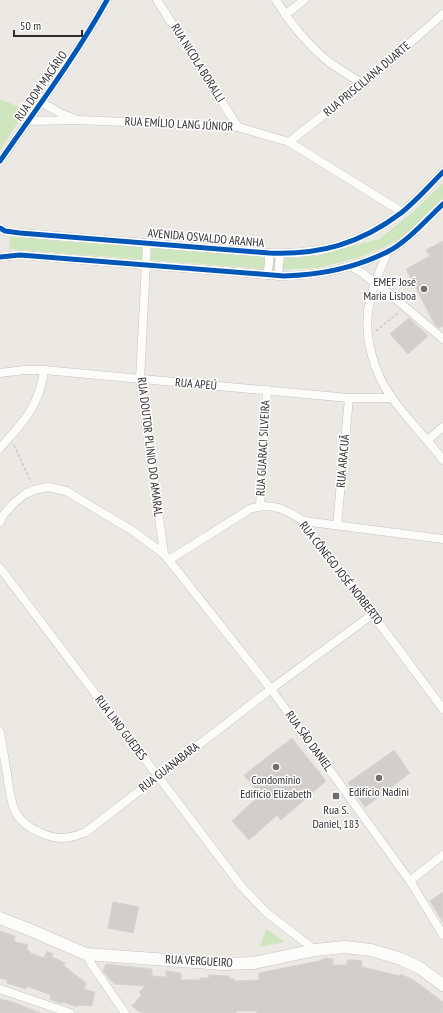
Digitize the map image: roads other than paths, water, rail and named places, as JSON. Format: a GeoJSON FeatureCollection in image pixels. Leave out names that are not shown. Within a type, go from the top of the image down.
{"type":"FeatureCollection","features":[{"type":"Feature","properties":{"kind":"main road","name":"RUA VERGUEIRO"},"geometry":{"type":"LineString","coordinates":[[0,918],[86,954],[223,964],[254,962],[315,950],[345,947],[371,950],[400,959],[420,968],[443,985]]}},
{"type":"Feature","properties":{"kind":"street","name":"RUA DOM MACÁRIO"},"geometry":{"type":"LineString","coordinates":[[0,161],[85,39],[107,0]]}},
{"type":"Feature","properties":{"kind":"street","name":"RUA NICOLA BORALLI"},"geometry":{"type":"LineString","coordinates":[[157,0],[238,127]]}},
{"type":"Feature","properties":{"kind":"street"},"geometry":{"type":"LineString","coordinates":[[276,0],[285,16],[317,52],[363,84]]}},
{"type":"Feature","properties":{"kind":"street"},"geometry":{"type":"LineString","coordinates":[[285,16],[304,0]]}},
{"type":"Feature","properties":{"kind":"street","name":"RUA PRISCILIANA DUARTE"},"geometry":{"type":"LineString","coordinates":[[289,142],[363,84],[443,14]]}},
{"type":"Feature","properties":{"kind":"street","name":"RUA EMÍLIO LANG JÚNIOR"},"geometry":{"type":"LineString","coordinates":[[41,102],[62,114],[78,120]]}},
{"type":"Feature","properties":{"kind":"street","name":"RUA EMÍLIO LANG JÚNIOR"},"geometry":{"type":"LineString","coordinates":[[28,120],[78,120],[238,127],[289,142],[402,212]]}},
{"type":"Feature","properties":{"kind":"street","name":"AVENIDA OSVALDO ARANHA"},"geometry":{"type":"LineString","coordinates":[[0,228],[20,233],[293,254],[320,250],[349,243],[388,222],[402,212],[443,172]]}},
{"type":"Feature","properties":{"kind":"street"},"geometry":{"type":"LineString","coordinates":[[0,258],[20,255],[278,276],[318,274],[350,266],[388,252],[415,231],[443,204]]}},
{"type":"Feature","properties":{"kind":"street","name":"RUA DOUTOR PLINIO DO AMARAL"},"geometry":{"type":"LineString","coordinates":[[148,243],[140,379],[166,557]]}},
{"type":"Feature","properties":{"kind":"street"},"geometry":{"type":"LineString","coordinates":[[388,252],[375,283],[370,302],[368,322],[370,347],[376,369],[392,398],[443,460]]}},
{"type":"Feature","properties":{"kind":"street","name":"AVENIDA OSVALDO ARANHA"},"geometry":{"type":"LineString","coordinates":[[267,275],[269,253]]}},
{"type":"Feature","properties":{"kind":"street","name":"AVENIDA OSVALDO ARANHA"},"geometry":{"type":"LineString","coordinates":[[278,276],[280,254]]}},
{"type":"Feature","properties":{"kind":"street"},"geometry":{"type":"LineString","coordinates":[[350,266],[361,272],[443,339]]}},
{"type":"Feature","properties":{"kind":"street","name":"RUA APEÚ"},"geometry":{"type":"LineString","coordinates":[[0,373],[24,370],[44,370],[349,398],[392,398]]}},
{"type":"Feature","properties":{"kind":"street"},"geometry":{"type":"LineString","coordinates":[[0,448],[28,415],[39,394],[44,370]]}},
{"type":"Feature","properties":{"kind":"street","name":"RUA GUARACI SILVEIRA"},"geometry":{"type":"LineString","coordinates":[[260,506],[267,390]]}},
{"type":"Feature","properties":{"kind":"street","name":"RUA ARACUÃ"},"geometry":{"type":"LineString","coordinates":[[337,525],[349,398]]}},
{"type":"Feature","properties":{"kind":"street"},"geometry":{"type":"LineString","coordinates":[[428,440],[443,427]]}},
{"type":"Feature","properties":{"kind":"street"},"geometry":{"type":"LineString","coordinates":[[0,522],[4,514],[25,494],[34,490],[48,487],[66,491],[132,531],[166,557],[250,509],[260,506]]}},
{"type":"Feature","properties":{"kind":"street","name":"RUA CÔNEGO JOSÉ NORBERTO"},"geometry":{"type":"LineString","coordinates":[[260,506],[276,507],[285,510],[303,521],[443,709]]}},
{"type":"Feature","properties":{"kind":"street"},"geometry":{"type":"LineString","coordinates":[[303,521],[443,539]]}},
{"type":"Feature","properties":{"kind":"street","name":"RUA SÃO DANIEL"},"geometry":{"type":"LineString","coordinates":[[166,557],[271,689],[410,881],[443,935]]}},
{"type":"Feature","properties":{"kind":"street","name":"RUA LINO GUEDES"},"geometry":{"type":"LineString","coordinates":[[0,568],[157,776],[251,897],[267,913],[315,950]]}},
{"type":"Feature","properties":{"kind":"street","name":"RUA GUANABARA"},"geometry":{"type":"LineString","coordinates":[[1,745],[8,785],[16,813],[20,819],[30,827],[54,837],[72,837],[86,832],[271,689],[373,614]]}},
{"type":"Feature","properties":{"kind":"street"},"geometry":{"type":"LineString","coordinates":[[0,732],[1,745]]}},
{"type":"Feature","properties":{"kind":"street"},"geometry":{"type":"LineString","coordinates":[[410,881],[443,855]]}},
{"type":"Feature","properties":{"kind":"street"},"geometry":{"type":"LineString","coordinates":[[86,954],[125,1013]]}},
{"type":"Feature","properties":{"kind":"street"},"geometry":{"type":"LineString","coordinates":[[0,989],[70,1013]]}},
{"type":"Feature","properties":{"kind":"place","name":"EMEF José Maria Lisboa"},"geometry":{"type":"Point","coordinates":[424,289]}},
{"type":"Feature","properties":{"kind":"place","name":"Condomínio Edifício Elizabeth"},"geometry":{"type":"Point","coordinates":[276,767]}},
{"type":"Feature","properties":{"kind":"place","name":"Edifício Nadini"},"geometry":{"type":"Point","coordinates":[379,778]}},
{"type":"Feature","properties":{"kind":"place","name":"Rua S. Daniel, 183"},"geometry":{"type":"Point","coordinates":[336,796]}}]}
